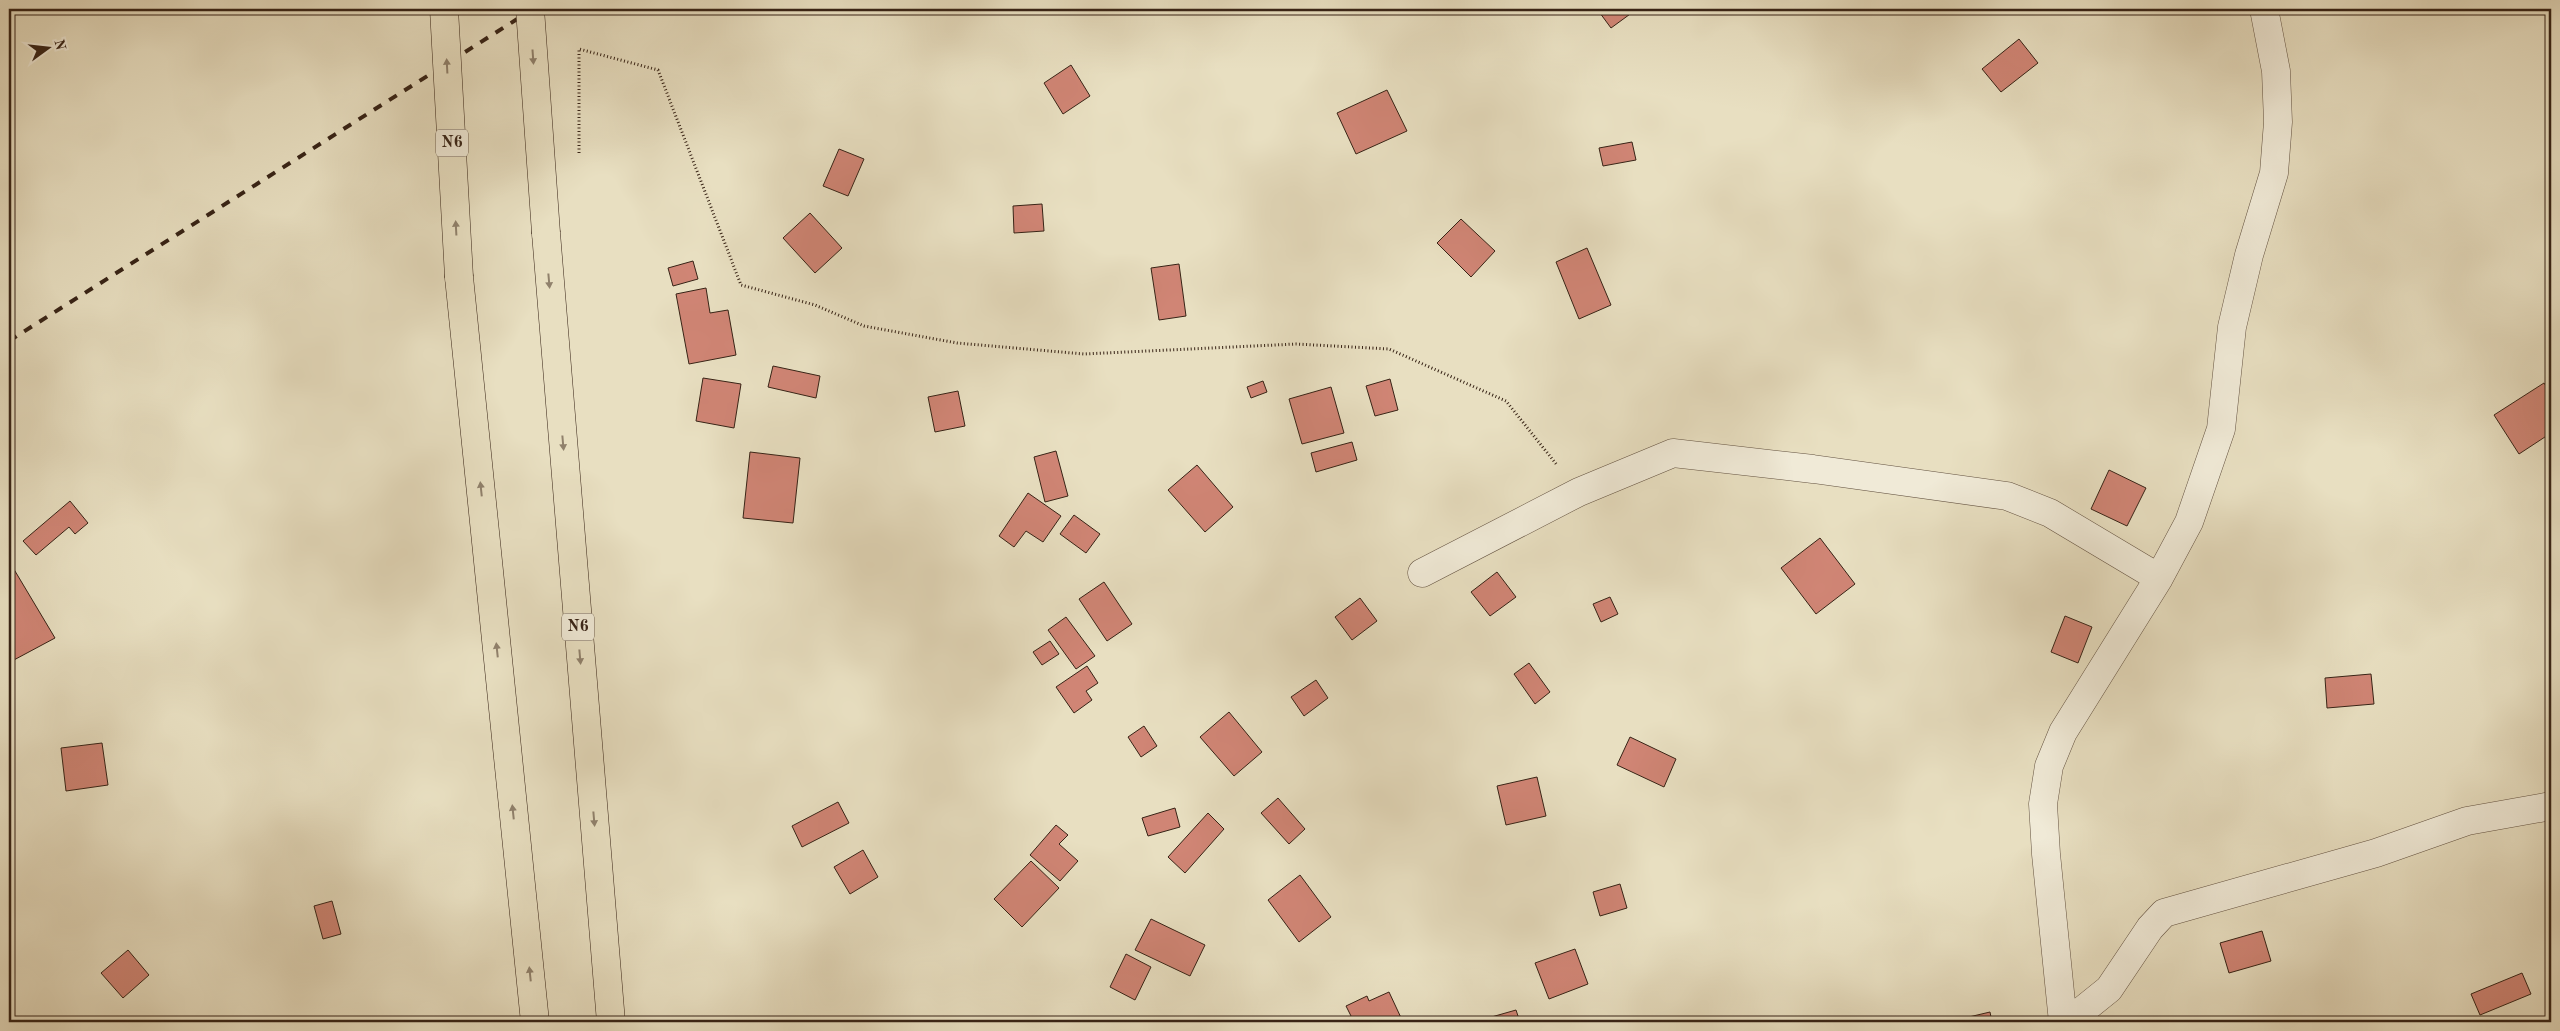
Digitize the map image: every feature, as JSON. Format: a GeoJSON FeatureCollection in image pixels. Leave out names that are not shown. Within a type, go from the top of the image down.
{"type":"FeatureCollection","features":[{"type":"Feature","properties":{"kind":"highway","name":"N6"},"geometry":{"type":"LineString","coordinates":[[444,9],[459,277],[535,1022]]}},
{"type":"Feature","properties":{"kind":"highway","name":"N6"},"geometry":{"type":"LineString","coordinates":[[530,9],[546,232],[611,1022]]}},
{"type":"Feature","properties":{"kind":"street"},"geometry":{"type":"LineString","coordinates":[[2063,1022],[2043,804],[2049,766],[2062,732],[2158,578],[2189,522],[2210,467],[2221,429],[2232,327],[2249,255],[2274,173],[2278,122],[2276,71],[2264,9]]}},
{"type":"Feature","properties":{"kind":"street"},"geometry":{"type":"LineString","coordinates":[[1422,573],[1579,492],[1673,453],[1813,469],[2007,496],[2050,513],[2158,578]]}},
{"type":"Feature","properties":{"kind":"street"},"geometry":{"type":"LineString","coordinates":[[2068,1022],[2109,989],[2150,928],[2164,914],[2376,853],[2467,821],[2551,806]]}},
{"type":"Feature","properties":{"kind":"path"},"geometry":{"type":"LineString","coordinates":[[578,159],[579,49],[658,70],[741,285],[815,305],[864,326],[957,343],[1084,354],[1296,344],[1389,349],[1506,401],[1579,492]]}},
{"type":"Feature","properties":{"kind":"building"},"geometry":{"type":"Polygon","coordinates":[[[1597,9],[1637,9],[1611,28],[1597,9]]]}},
{"type":"Feature","properties":{"kind":"building"},"geometry":{"type":"Polygon","coordinates":[[[2019,39],[2038,63],[2001,92],[1982,69],[2019,39]]]}},
{"type":"Feature","properties":{"kind":"building"},"geometry":{"type":"Polygon","coordinates":[[[1071,65],[1090,96],[1063,114],[1044,83],[1071,65]]]}},
{"type":"Feature","properties":{"kind":"building"},"geometry":{"type":"Polygon","coordinates":[[[1387,90],[1407,131],[1356,154],[1337,113],[1387,90]]]}},
{"type":"Feature","properties":{"kind":"building"},"geometry":{"type":"Polygon","coordinates":[[[1632,142],[1636,160],[1603,166],[1599,148],[1632,142]]]}},
{"type":"Feature","properties":{"kind":"building"},"geometry":{"type":"Polygon","coordinates":[[[839,149],[864,159],[848,196],[823,186],[839,149]]]}},
{"type":"Feature","properties":{"kind":"building"},"geometry":{"type":"Polygon","coordinates":[[[1042,204],[1044,231],[1014,233],[1013,206],[1042,204]]]}},
{"type":"Feature","properties":{"kind":"building"},"geometry":{"type":"Polygon","coordinates":[[[810,213],[842,248],[815,273],[783,238],[810,213]]]}},
{"type":"Feature","properties":{"kind":"building"},"geometry":{"type":"Polygon","coordinates":[[[1461,219],[1495,251],[1471,277],[1437,243],[1461,219]]]}},
{"type":"Feature","properties":{"kind":"building"},"geometry":{"type":"Polygon","coordinates":[[[1587,248],[1611,305],[1579,319],[1556,262],[1587,248]]]}},
{"type":"Feature","properties":{"kind":"building"},"geometry":{"type":"Polygon","coordinates":[[[693,261],[698,279],[673,286],[668,268],[693,261]]]}},
{"type":"Feature","properties":{"kind":"building"},"geometry":{"type":"Polygon","coordinates":[[[1179,264],[1186,316],[1159,320],[1151,268],[1179,264]]]}},
{"type":"Feature","properties":{"kind":"building"},"geometry":{"type":"Polygon","coordinates":[[[706,288],[710,313],[728,310],[736,355],[689,364],[676,294],[706,288]]]}},
{"type":"Feature","properties":{"kind":"building"},"geometry":{"type":"Polygon","coordinates":[[[773,366],[820,376],[816,398],[768,387],[773,366]]]}},
{"type":"Feature","properties":{"kind":"building"},"geometry":{"type":"Polygon","coordinates":[[[703,378],[741,384],[734,428],[696,421],[703,378]]]}},
{"type":"Feature","properties":{"kind":"building"},"geometry":{"type":"Polygon","coordinates":[[[1390,379],[1398,410],[1375,416],[1366,386],[1390,379]]]}},
{"type":"Feature","properties":{"kind":"building"},"geometry":{"type":"Polygon","coordinates":[[[1263,381],[1267,392],[1251,398],[1247,387],[1263,381]]]}},
{"type":"Feature","properties":{"kind":"building"},"geometry":{"type":"Polygon","coordinates":[[[2544,383],[2551,394],[2551,433],[2519,454],[2494,415],[2544,383]]]}},
{"type":"Feature","properties":{"kind":"building"},"geometry":{"type":"Polygon","coordinates":[[[1331,387],[1344,433],[1302,444],[1289,399],[1331,387]]]}},
{"type":"Feature","properties":{"kind":"building"},"geometry":{"type":"Polygon","coordinates":[[[958,391],[965,426],[935,432],[928,397],[958,391]]]}},
{"type":"Feature","properties":{"kind":"building"},"geometry":{"type":"Polygon","coordinates":[[[1352,442],[1357,460],[1316,472],[1311,453],[1352,442]]]}},
{"type":"Feature","properties":{"kind":"building"},"geometry":{"type":"Polygon","coordinates":[[[1056,451],[1068,496],[1045,502],[1034,457],[1056,451]]]}},
{"type":"Feature","properties":{"kind":"building"},"geometry":{"type":"Polygon","coordinates":[[[750,452],[800,458],[793,523],[743,518],[750,452]]]}},
{"type":"Feature","properties":{"kind":"building"},"geometry":{"type":"Polygon","coordinates":[[[1197,465],[1233,507],[1205,532],[1168,490],[1197,465]]]}},
{"type":"Feature","properties":{"kind":"building"},"geometry":{"type":"Polygon","coordinates":[[[2109,470],[2146,488],[2127,526],[2091,509],[2109,470]]]}},
{"type":"Feature","properties":{"kind":"building"},"geometry":{"type":"Polygon","coordinates":[[[1028,493],[1061,516],[1043,542],[1026,531],[1014,547],[999,536],[1028,493]]]}},
{"type":"Feature","properties":{"kind":"building"},"geometry":{"type":"Polygon","coordinates":[[[70,501],[88,523],[75,534],[69,527],[36,555],[23,541],[70,501]]]}},
{"type":"Feature","properties":{"kind":"building"},"geometry":{"type":"Polygon","coordinates":[[[1074,515],[1100,534],[1086,553],[1060,534],[1074,515]]]}},
{"type":"Feature","properties":{"kind":"building"},"geometry":{"type":"Polygon","coordinates":[[[1820,538],[1855,584],[1816,614],[1781,568],[1820,538]]]}},
{"type":"Feature","properties":{"kind":"building"},"geometry":{"type":"Polygon","coordinates":[[[9,561],[55,638],[12,661],[9,655],[9,561]]]}},
{"type":"Feature","properties":{"kind":"building"},"geometry":{"type":"Polygon","coordinates":[[[1497,572],[1516,597],[1490,616],[1471,592],[1497,572]]]}},
{"type":"Feature","properties":{"kind":"building"},"geometry":{"type":"Polygon","coordinates":[[[1104,582],[1132,624],[1107,641],[1079,599],[1104,582]]]}},
{"type":"Feature","properties":{"kind":"building"},"geometry":{"type":"Polygon","coordinates":[[[1610,597],[1618,614],[1601,622],[1593,604],[1610,597]]]}},
{"type":"Feature","properties":{"kind":"building"},"geometry":{"type":"Polygon","coordinates":[[[1360,598],[1377,621],[1352,640],[1335,617],[1360,598]]]}},
{"type":"Feature","properties":{"kind":"building"},"geometry":{"type":"Polygon","coordinates":[[[2065,616],[2092,627],[2078,663],[2051,652],[2065,616]]]}},
{"type":"Feature","properties":{"kind":"building"},"geometry":{"type":"Polygon","coordinates":[[[1066,617],[1095,656],[1076,669],[1048,630],[1066,617]]]}},
{"type":"Feature","properties":{"kind":"building"},"geometry":{"type":"Polygon","coordinates":[[[1050,641],[1059,654],[1042,665],[1033,652],[1050,641]]]}},
{"type":"Feature","properties":{"kind":"building"},"geometry":{"type":"Polygon","coordinates":[[[1529,663],[1550,692],[1535,704],[1514,674],[1529,663]]]}},
{"type":"Feature","properties":{"kind":"building"},"geometry":{"type":"Polygon","coordinates":[[[1087,666],[1098,683],[1086,691],[1092,700],[1074,713],[1056,687],[1087,666]]]}},
{"type":"Feature","properties":{"kind":"building"},"geometry":{"type":"Polygon","coordinates":[[[2371,674],[2374,704],[2327,708],[2325,678],[2371,674]]]}},
{"type":"Feature","properties":{"kind":"building"},"geometry":{"type":"Polygon","coordinates":[[[1316,680],[1328,698],[1304,716],[1291,697],[1316,680]]]}},
{"type":"Feature","properties":{"kind":"building"},"geometry":{"type":"Polygon","coordinates":[[[1229,712],[1262,752],[1234,776],[1200,737],[1229,712]]]}},
{"type":"Feature","properties":{"kind":"building"},"geometry":{"type":"Polygon","coordinates":[[[1144,726],[1157,746],[1141,757],[1128,737],[1144,726]]]}},
{"type":"Feature","properties":{"kind":"building"},"geometry":{"type":"Polygon","coordinates":[[[1630,737],[1676,759],[1664,787],[1617,765],[1630,737]]]}},
{"type":"Feature","properties":{"kind":"building"},"geometry":{"type":"Polygon","coordinates":[[[102,743],[108,785],[66,791],[61,748],[102,743]]]}},
{"type":"Feature","properties":{"kind":"building"},"geometry":{"type":"Polygon","coordinates":[[[1537,777],[1546,816],[1506,825],[1497,786],[1537,777]]]}},
{"type":"Feature","properties":{"kind":"building"},"geometry":{"type":"Polygon","coordinates":[[[1278,798],[1305,829],[1289,844],[1261,813],[1278,798]]]}},
{"type":"Feature","properties":{"kind":"building"},"geometry":{"type":"Polygon","coordinates":[[[838,802],[849,823],[802,847],[792,826],[838,802]]]}},
{"type":"Feature","properties":{"kind":"building"},"geometry":{"type":"Polygon","coordinates":[[[1175,808],[1180,827],[1148,836],[1142,818],[1175,808]]]}},
{"type":"Feature","properties":{"kind":"building"},"geometry":{"type":"Polygon","coordinates":[[[1208,813],[1224,829],[1185,873],[1168,857],[1208,813]]]}},
{"type":"Feature","properties":{"kind":"building"},"geometry":{"type":"Polygon","coordinates":[[[1056,825],[1068,835],[1059,844],[1078,861],[1060,881],[1030,855],[1056,825]]]}},
{"type":"Feature","properties":{"kind":"building"},"geometry":{"type":"Polygon","coordinates":[[[863,850],[878,877],[850,894],[834,867],[863,850]]]}},
{"type":"Feature","properties":{"kind":"building"},"geometry":{"type":"Polygon","coordinates":[[[1031,861],[1059,888],[1022,927],[994,899],[1031,861]]]}},
{"type":"Feature","properties":{"kind":"building"},"geometry":{"type":"Polygon","coordinates":[[[1300,875],[1331,917],[1299,942],[1268,900],[1300,875]]]}},
{"type":"Feature","properties":{"kind":"building"},"geometry":{"type":"Polygon","coordinates":[[[1620,884],[1627,908],[1600,916],[1593,892],[1620,884]]]}},
{"type":"Feature","properties":{"kind":"building"},"geometry":{"type":"Polygon","coordinates":[[[332,901],[341,934],[323,939],[314,906],[332,901]]]}},
{"type":"Feature","properties":{"kind":"building"},"geometry":{"type":"Polygon","coordinates":[[[1151,919],[1205,945],[1190,976],[1135,950],[1151,919]]]}},
{"type":"Feature","properties":{"kind":"building"},"geometry":{"type":"Polygon","coordinates":[[[2262,931],[2271,961],[2229,973],[2220,943],[2262,931]]]}},
{"type":"Feature","properties":{"kind":"building"},"geometry":{"type":"Polygon","coordinates":[[[1575,949],[1588,984],[1549,999],[1535,963],[1575,949]]]}},
{"type":"Feature","properties":{"kind":"building"},"geometry":{"type":"Polygon","coordinates":[[[128,950],[149,975],[123,998],[101,973],[128,950]]]}},
{"type":"Feature","properties":{"kind":"building"},"geometry":{"type":"Polygon","coordinates":[[[1126,954],[1151,967],[1135,1000],[1110,987],[1126,954]]]}},
{"type":"Feature","properties":{"kind":"building"},"geometry":{"type":"Polygon","coordinates":[[[2522,973],[2531,994],[2480,1015],[2471,994],[2522,973]]]}},
{"type":"Feature","properties":{"kind":"building"},"geometry":{"type":"Polygon","coordinates":[[[1389,992],[1403,1022],[1354,1022],[1346,1006],[1367,996],[1369,1001],[1389,992]]]}},
{"type":"Feature","properties":{"kind":"building"},"geometry":{"type":"Polygon","coordinates":[[[1516,1010],[1520,1022],[1474,1022],[1516,1010]]]}},
{"type":"Feature","properties":{"kind":"building"},"geometry":{"type":"Polygon","coordinates":[[[1990,1012],[1992,1022],[1952,1022],[1952,1021],[1990,1012]]]}},
{"type":"Feature","properties":{"kind":"railway"},"geometry":{"type":"LineString","coordinates":[[9,341],[533,9]]}}]}
